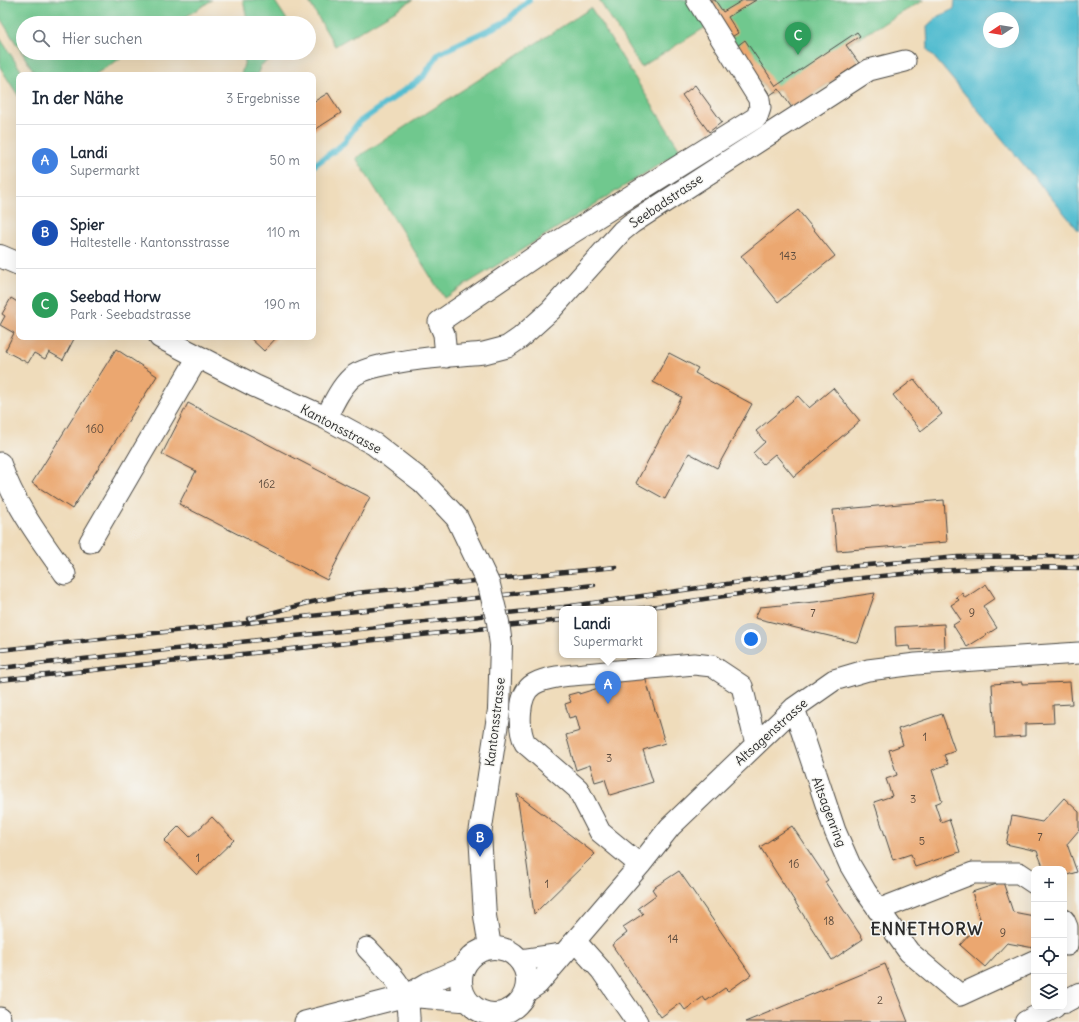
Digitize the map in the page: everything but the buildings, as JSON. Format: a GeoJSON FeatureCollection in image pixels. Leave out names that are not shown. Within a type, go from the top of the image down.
{"type":"FeatureCollection","features":[{"type":"Feature","properties":{"kind":"main road"},"geometry":{"type":"LineString","coordinates":[[0,256],[16,263]]}},
{"type":"Feature","properties":{"kind":"main road","name":"Kantonsstrasse"},"geometry":{"type":"LineString","coordinates":[[166,340],[255,386],[326,418],[374,444],[423,482],[457,518],[489,585],[498,622],[501,645],[499,710],[483,806],[480,834],[484,916],[490,947]]}},
{"type":"Feature","properties":{"kind":"main road"},"geometry":{"type":"LineString","coordinates":[[490,947],[502,948],[512,952],[521,960],[528,975],[526,992],[521,1001],[507,1017],[482,1012],[467,1001],[461,986],[463,968],[474,954],[490,947]]}},
{"type":"Feature","properties":{"kind":"main road"},"geometry":{"type":"LineString","coordinates":[[1067,1000],[1079,994]]}},
{"type":"Feature","properties":{"kind":"main road"},"geometry":{"type":"LineString","coordinates":[[1026,1022],[1048,1010]]}},
{"type":"Feature","properties":{"kind":"street","name":"Seebadstrasse"},"geometry":{"type":"LineString","coordinates":[[446,357],[444,334],[439,322],[543,251],[757,118],[760,108],[759,98],[697,0]]}},
{"type":"Feature","properties":{"kind":"street","name":"Seebadstrasse"},"geometry":{"type":"LineString","coordinates":[[326,418],[342,388],[362,370],[388,364],[484,353],[507,347],[520,338],[551,310],[622,231],[632,223],[869,70],[905,61]]}},
{"type":"Feature","properties":{"kind":"street"},"geometry":{"type":"LineString","coordinates":[[90,542],[198,357]]}},
{"type":"Feature","properties":{"kind":"street"},"geometry":{"type":"LineString","coordinates":[[0,463],[6,482],[31,526],[65,574]]}},
{"type":"Feature","properties":{"kind":"street","name":"Altsagenstrasse"},"geometry":{"type":"LineString","coordinates":[[526,992],[538,984],[640,865],[670,827],[794,708],[834,680],[868,670],[924,664],[1079,654]]}},
{"type":"Feature","properties":{"kind":"street"},"geometry":{"type":"LineString","coordinates":[[640,865],[600,832],[578,789],[525,743],[521,734],[520,717],[524,695],[533,684],[559,677],[694,664],[712,666],[742,686],[756,744]]}},
{"type":"Feature","properties":{"kind":"street","name":"Altsagenring"},"geometry":{"type":"LineString","coordinates":[[794,708],[835,831],[850,865],[878,910],[909,952],[960,995],[1031,962]]}},
{"type":"Feature","properties":{"kind":"street"},"geometry":{"type":"LineString","coordinates":[[878,910],[972,873],[1019,873],[1031,881]]}},
{"type":"Feature","properties":{"kind":"street"},"geometry":{"type":"LineString","coordinates":[[1067,927],[1070,944]]}},
{"type":"Feature","properties":{"kind":"street"},"geometry":{"type":"LineString","coordinates":[[367,948],[394,978],[406,996],[409,1022]]}},
{"type":"Feature","properties":{"kind":"street"},"geometry":{"type":"LineString","coordinates":[[521,960],[569,948],[601,970],[637,1022]]}},
{"type":"Feature","properties":{"kind":"street"},"geometry":{"type":"LineString","coordinates":[[305,1022],[406,996],[428,983],[463,968]]}},
{"type":"Feature","properties":{"kind":"street"},"geometry":{"type":"LineString","coordinates":[[406,996],[467,1001]]}},
{"type":"Feature","properties":{"kind":"green space"},"geometry":{"type":"Polygon","coordinates":[[[0,0],[212,0],[187,16],[16,16],[16,43],[0,18],[0,0]]]}},
{"type":"Feature","properties":{"kind":"green space"},"geometry":{"type":"Polygon","coordinates":[[[243,0],[274,0],[284,16],[246,16],[243,0]]]}},
{"type":"Feature","properties":{"kind":"green space"},"geometry":{"type":"Polygon","coordinates":[[[308,0],[413,0],[335,46],[308,0]]]}},
{"type":"Feature","properties":{"kind":"green space"},"geometry":{"type":"Polygon","coordinates":[[[599,0],[689,0],[706,27],[641,67],[599,0]]]}},
{"type":"Feature","properties":{"kind":"green space"},"geometry":{"type":"Polygon","coordinates":[[[706,0],[924,0],[846,45],[859,63],[792,108],[779,89],[770,95],[706,0]]]}},
{"type":"Feature","properties":{"kind":"green space"},"geometry":{"type":"Polygon","coordinates":[[[591,8],[681,151],[444,298],[356,158],[591,8]]]}},
{"type":"Feature","properties":{"kind":"green space"},"geometry":{"type":"Polygon","coordinates":[[[0,38],[22,72],[16,72],[16,92],[0,67],[0,38]]]}},
{"type":"Feature","properties":{"kind":"green space"},"geometry":{"type":"Polygon","coordinates":[[[27,60],[118,60],[99,72],[34,72],[27,60]]]}},
{"type":"Feature","properties":{"kind":"green space"},"geometry":{"type":"Polygon","coordinates":[[[245,60],[269,60],[261,65],[258,72],[242,72],[245,60]]]}},
{"type":"Feature","properties":{"kind":"water"},"geometry":{"type":"Polygon","coordinates":[[[955,0],[1079,0],[1079,231],[928,50],[927,26],[937,17],[954,9],[955,0]]]}},
{"type":"Feature","properties":{"kind":"waterway"},"geometry":{"type":"LineString","coordinates":[[316,164],[342,145],[358,123],[423,77],[439,53],[505,22],[529,0]]}},
{"type":"Feature","properties":{"kind":"railway"},"geometry":{"type":"LineString","coordinates":[[571,606],[846,567],[958,557],[1079,556]]}},
{"type":"Feature","properties":{"kind":"railway"},"geometry":{"type":"LineString","coordinates":[[248,619],[312,602],[356,593],[616,567]]}},
{"type":"Feature","properties":{"kind":"railway"},"geometry":{"type":"LineString","coordinates":[[657,606],[803,585],[913,573],[1024,567],[1079,568]]}},
{"type":"Feature","properties":{"kind":"railway"},"geometry":{"type":"LineString","coordinates":[[0,650],[594,585]]}},
{"type":"Feature","properties":{"kind":"railway"},"geometry":{"type":"LineString","coordinates":[[0,668],[559,608]]}},
{"type":"Feature","properties":{"kind":"railway"},"geometry":{"type":"LineString","coordinates":[[0,680],[559,620]]}},
{"type":"Feature","properties":{"kind":"place","name":"Seebad Horw"},"geometry":{"type":"Point","coordinates":[798,55]}},
{"type":"Feature","properties":{"kind":"place","name":"Landi"},"geometry":{"type":"Point","coordinates":[608,704]}},
{"type":"Feature","properties":{"kind":"place","name":"Spier"},"geometry":{"type":"Point","coordinates":[480,857]}},
{"type":"Feature","properties":{"kind":"district","name":"ENNETHORW"},"geometry":{"type":"Point","coordinates":[927,929]}}]}
